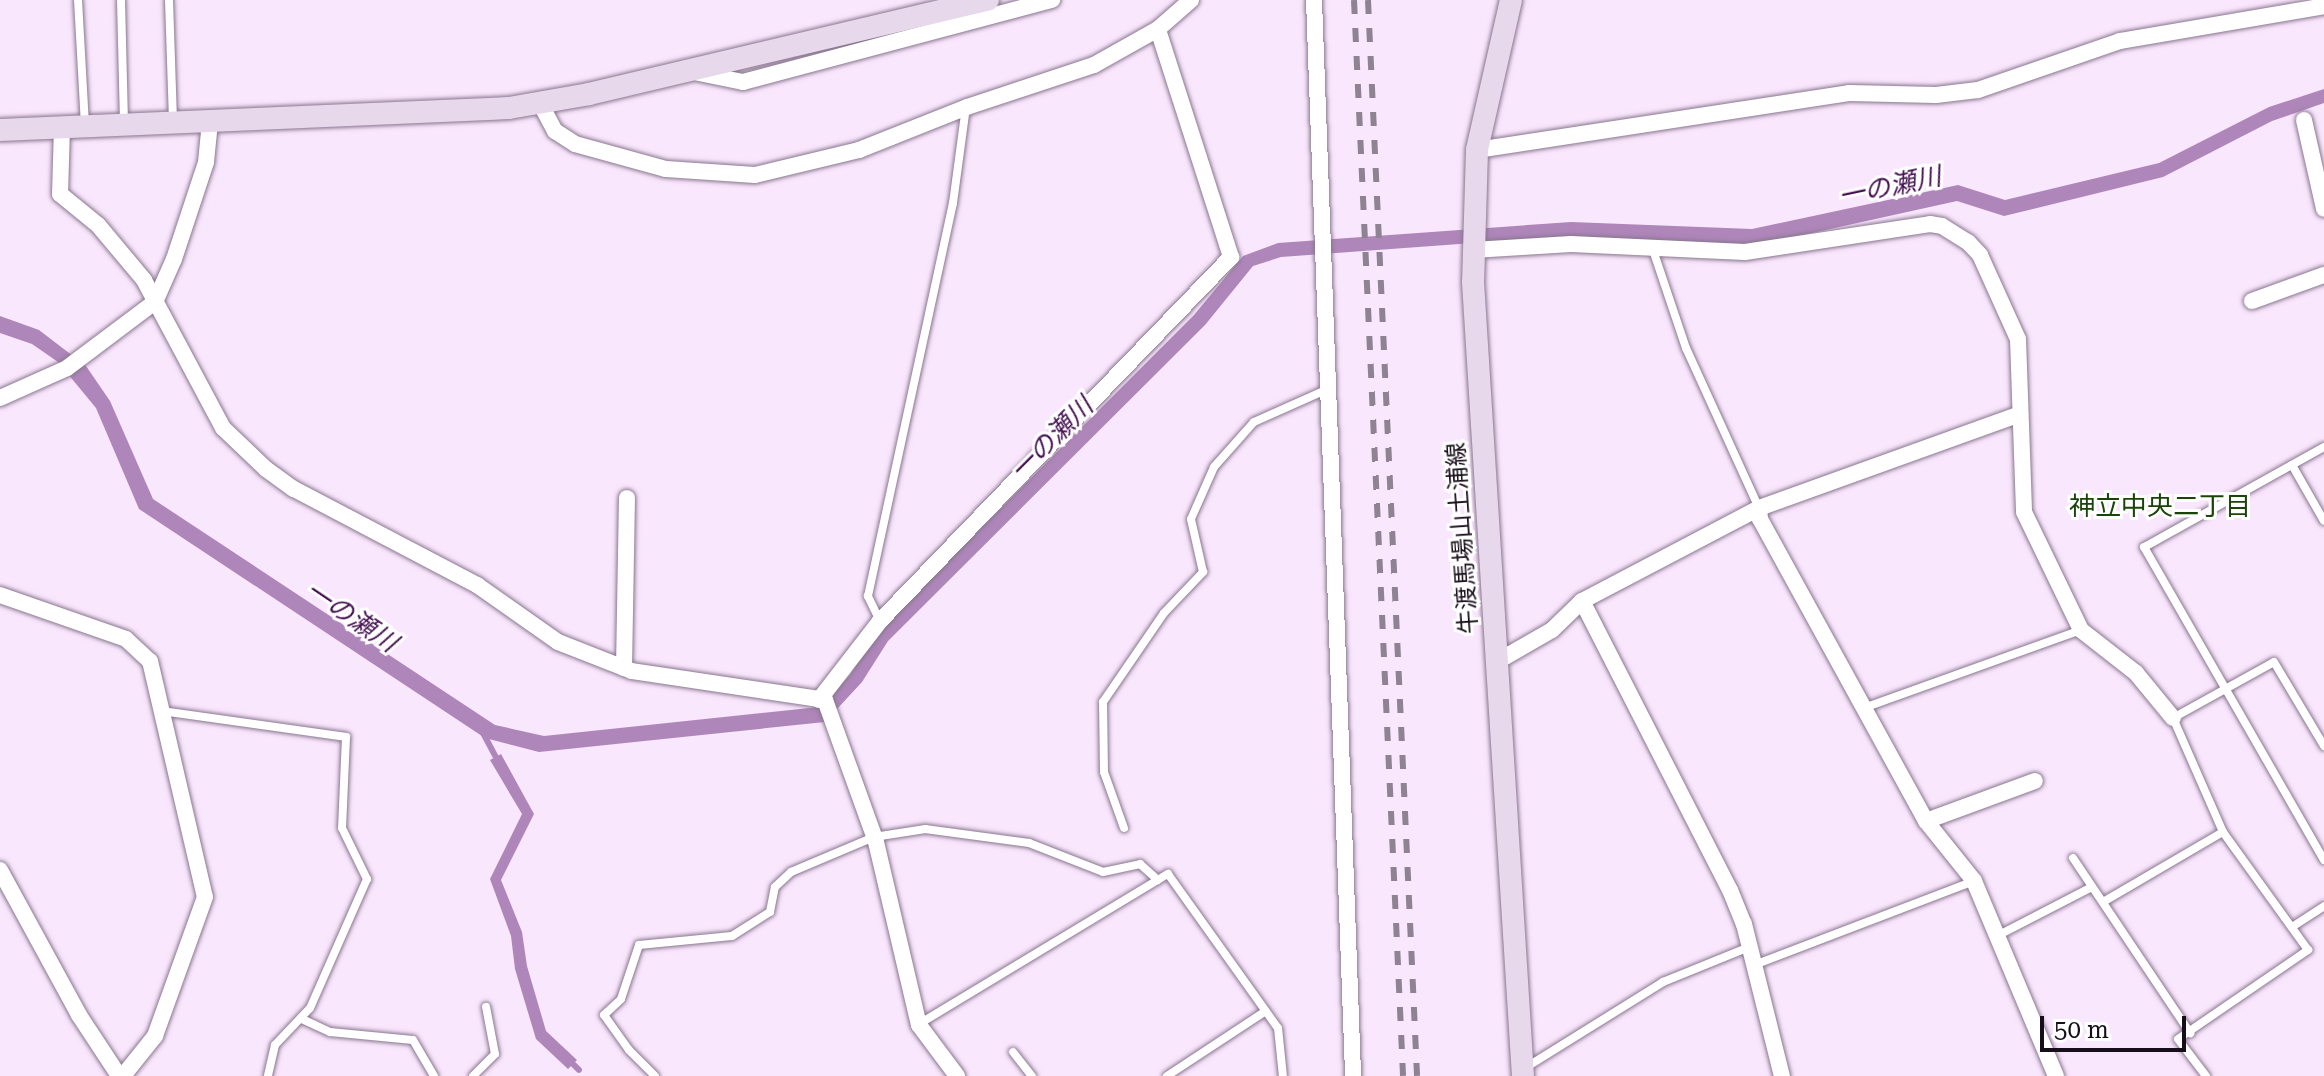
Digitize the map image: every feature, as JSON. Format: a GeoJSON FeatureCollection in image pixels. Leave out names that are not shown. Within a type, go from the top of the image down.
{"type":"FeatureCollection","features":[{"type":"Feature","properties":{"kind":"main road"},"geometry":{"type":"LineString","coordinates":[[0,130],[453,112],[540,103],[988,0]]}},
{"type":"Feature","properties":{"kind":"main road","name":"牛渡馬場山土浦線"},"geometry":{"type":"LineString","coordinates":[[1511,0],[1477,150],[1473,250],[1523,1073]]}},
{"type":"Feature","properties":{"kind":"street"},"geometry":{"type":"LineString","coordinates":[[685,70],[743,82],[1052,0]]}},
{"type":"Feature","properties":{"kind":"street"},"geometry":{"type":"LineString","coordinates":[[540,103],[555,131],[575,144],[666,169],[755,175],[859,150],[967,107],[1094,65],[1158,29],[1191,0]]}},
{"type":"Feature","properties":{"kind":"street"},"geometry":{"type":"LineString","coordinates":[[1314,0],[1353,1076]]}},
{"type":"Feature","properties":{"kind":"street"},"geometry":{"type":"LineString","coordinates":[[1477,150],[1849,93],[1936,95],[1978,90],[2120,41],[2324,6]]}},
{"type":"Feature","properties":{"kind":"street"},"geometry":{"type":"LineString","coordinates":[[819,700],[880,621],[1231,257],[1158,29]]}},
{"type":"Feature","properties":{"kind":"street"},"geometry":{"type":"LineString","coordinates":[[2304,120],[2324,209]]}},
{"type":"Feature","properties":{"kind":"street"},"geometry":{"type":"LineString","coordinates":[[0,398],[81,359],[155,302],[174,259],[206,162],[210,122]]}},
{"type":"Feature","properties":{"kind":"street"},"geometry":{"type":"LineString","coordinates":[[73,127],[60,194],[98,225],[144,280],[223,428],[266,469],[307,497],[477,585],[558,642],[624,668],[825,700],[874,837],[919,1025],[957,1076]]}},
{"type":"Feature","properties":{"kind":"street"},"geometry":{"type":"LineString","coordinates":[[1473,250],[1571,244],[1745,252],[1930,224],[1942,226],[1968,242],[1980,255],[2009,312],[2018,339],[2024,512],[2081,630],[2136,673],[2173,718]]}},
{"type":"Feature","properties":{"kind":"street"},"geometry":{"type":"LineString","coordinates":[[2252,301],[2324,275]]}},
{"type":"Feature","properties":{"kind":"street"},"geometry":{"type":"LineString","coordinates":[[1498,661],[1552,630],[1582,601],[1759,508],[2020,414]]}},
{"type":"Feature","properties":{"kind":"street"},"geometry":{"type":"LineString","coordinates":[[624,668],[627,498]]}},
{"type":"Feature","properties":{"kind":"street"},"geometry":{"type":"LineString","coordinates":[[1759,508],[1760,519],[1926,821],[1974,881],[2056,1076]]}},
{"type":"Feature","properties":{"kind":"street"},"geometry":{"type":"LineString","coordinates":[[0,595],[126,639],[150,661],[205,897],[155,1036],[121,1076],[79,1015],[0,870]]}},
{"type":"Feature","properties":{"kind":"street"},"geometry":{"type":"LineString","coordinates":[[1582,601],[1730,890],[1749,947],[1782,1076]]}},
{"type":"Feature","properties":{"kind":"street"},"geometry":{"type":"LineString","coordinates":[[1926,821],[2035,781]]}},
{"type":"Feature","properties":{"kind":"lane"},"geometry":{"type":"LineString","coordinates":[[73,127],[78,0]]}},
{"type":"Feature","properties":{"kind":"lane"},"geometry":{"type":"LineString","coordinates":[[121,0],[124,125]]}},
{"type":"Feature","properties":{"kind":"lane"},"geometry":{"type":"LineString","coordinates":[[169,0],[173,123]]}},
{"type":"Feature","properties":{"kind":"lane"},"geometry":{"type":"LineString","coordinates":[[880,621],[868,596],[953,203],[967,107]]}},
{"type":"Feature","properties":{"kind":"lane"},"geometry":{"type":"LineString","coordinates":[[1651,246],[1686,348],[1759,508]]}},
{"type":"Feature","properties":{"kind":"lane"},"geometry":{"type":"LineString","coordinates":[[1124,828],[1104,772],[1103,702],[1164,613],[1203,572],[1191,519],[1214,467],[1254,422],[1328,388]]}},
{"type":"Feature","properties":{"kind":"lane"},"geometry":{"type":"LineString","coordinates":[[2324,447],[2144,547],[2324,860]]}},
{"type":"Feature","properties":{"kind":"lane"},"geometry":{"type":"LineString","coordinates":[[2292,465],[2324,521]]}},
{"type":"Feature","properties":{"kind":"lane"},"geometry":{"type":"LineString","coordinates":[[1864,708],[2081,630]]}},
{"type":"Feature","properties":{"kind":"lane"},"geometry":{"type":"LineString","coordinates":[[2206,1076],[2178,1039],[2308,950],[2223,832],[2173,718],[2274,662],[2324,746]]}},
{"type":"Feature","properties":{"kind":"lane"},"geometry":{"type":"LineString","coordinates":[[162,711],[346,737],[342,828],[367,879],[302,1019],[275,1045],[268,1076]]}},
{"type":"Feature","properties":{"kind":"lane"},"geometry":{"type":"LineString","coordinates":[[655,1076],[629,1050],[604,1015],[621,999],[639,945],[732,936],[770,912],[775,887],[791,872],[874,837],[925,829],[1013,840],[1029,843],[1103,872],[1140,864],[1158,880]]}},
{"type":"Feature","properties":{"kind":"lane"},"geometry":{"type":"LineString","coordinates":[[2103,902],[2223,832]]}},
{"type":"Feature","properties":{"kind":"lane"},"geometry":{"type":"LineString","coordinates":[[2073,858],[2190,1033]]}},
{"type":"Feature","properties":{"kind":"lane"},"geometry":{"type":"LineString","coordinates":[[919,1025],[1168,874],[1278,1028],[1283,1076]]}},
{"type":"Feature","properties":{"kind":"lane"},"geometry":{"type":"LineString","coordinates":[[1754,965],[1974,881]]}},
{"type":"Feature","properties":{"kind":"lane"},"geometry":{"type":"LineString","coordinates":[[1996,937],[2092,887]]}},
{"type":"Feature","properties":{"kind":"lane"},"geometry":{"type":"LineString","coordinates":[[2292,927],[2324,906]]}},
{"type":"Feature","properties":{"kind":"lane"},"geometry":{"type":"LineString","coordinates":[[1523,1073],[1663,982],[1749,947]]}},
{"type":"Feature","properties":{"kind":"lane"},"geometry":{"type":"LineString","coordinates":[[473,1076],[495,1054],[486,1007]]}},
{"type":"Feature","properties":{"kind":"lane"},"geometry":{"type":"LineString","coordinates":[[1167,1076],[1266,1011]]}},
{"type":"Feature","properties":{"kind":"lane"},"geometry":{"type":"LineString","coordinates":[[302,1019],[330,1032],[413,1040],[434,1076]]}},
{"type":"Feature","properties":{"kind":"lane"},"geometry":{"type":"LineString","coordinates":[[1013,1052],[1032,1076]]}},
{"type":"Feature","properties":{"kind":"shaded area"},"geometry":{"type":"Polygon","coordinates":[[[2324,89],[2324,103],[2272,121],[2163,177],[2004,216],[1957,201],[1753,246],[1487,242],[1281,257],[1253,266],[1205,325],[888,641],[862,682],[825,722],[539,752],[485,738],[139,509],[96,408],[58,362],[32,344],[0,333],[0,316],[39,330],[86,366],[110,401],[153,499],[495,725],[544,736],[819,707],[850,675],[876,633],[1194,315],[1243,256],[1278,243],[1571,222],[1752,229],[1958,185],[2005,200],[2159,163],[2269,107],[2324,89]]]}},
{"type":"Feature","properties":{"kind":"shaded area"},"geometry":{"type":"Polygon","coordinates":[[[501,754],[534,814],[501,880],[522,932],[527,966],[546,1031],[577,1060],[568,1069],[536,1039],[515,969],[511,936],[490,879],[522,814],[490,760],[501,754]]]}},
{"type":"Feature","properties":{"kind":"waterway"},"geometry":{"type":"LineString","coordinates":[[482,731],[499,763]]}},
{"type":"Feature","properties":{"kind":"waterway"},"geometry":{"type":"LineString","coordinates":[[569,1060],[579,1070]]}},
{"type":"Feature","properties":{"kind":"railway"},"geometry":{"type":"LineString","coordinates":[[1354,0],[1403,1076]]}},
{"type":"Feature","properties":{"kind":"railway"},"geometry":{"type":"LineString","coordinates":[[1368,0],[1417,1076]]}},
{"type":"Feature","properties":{"kind":"district","name":"神立中央二丁目"},"geometry":{"type":"Point","coordinates":[2160,507]}},
{"type":"Feature","properties":{"kind":"water label","name":"一の瀬川"},"geometry":{"type":"Point","coordinates":[1890,187]}},
{"type":"Feature","properties":{"kind":"water label","name":"一の瀬川"},"geometry":{"type":"Point","coordinates":[1052,439]}},
{"type":"Feature","properties":{"kind":"water label","name":"一の瀬川"},"geometry":{"type":"Point","coordinates":[351,617]}}]}
